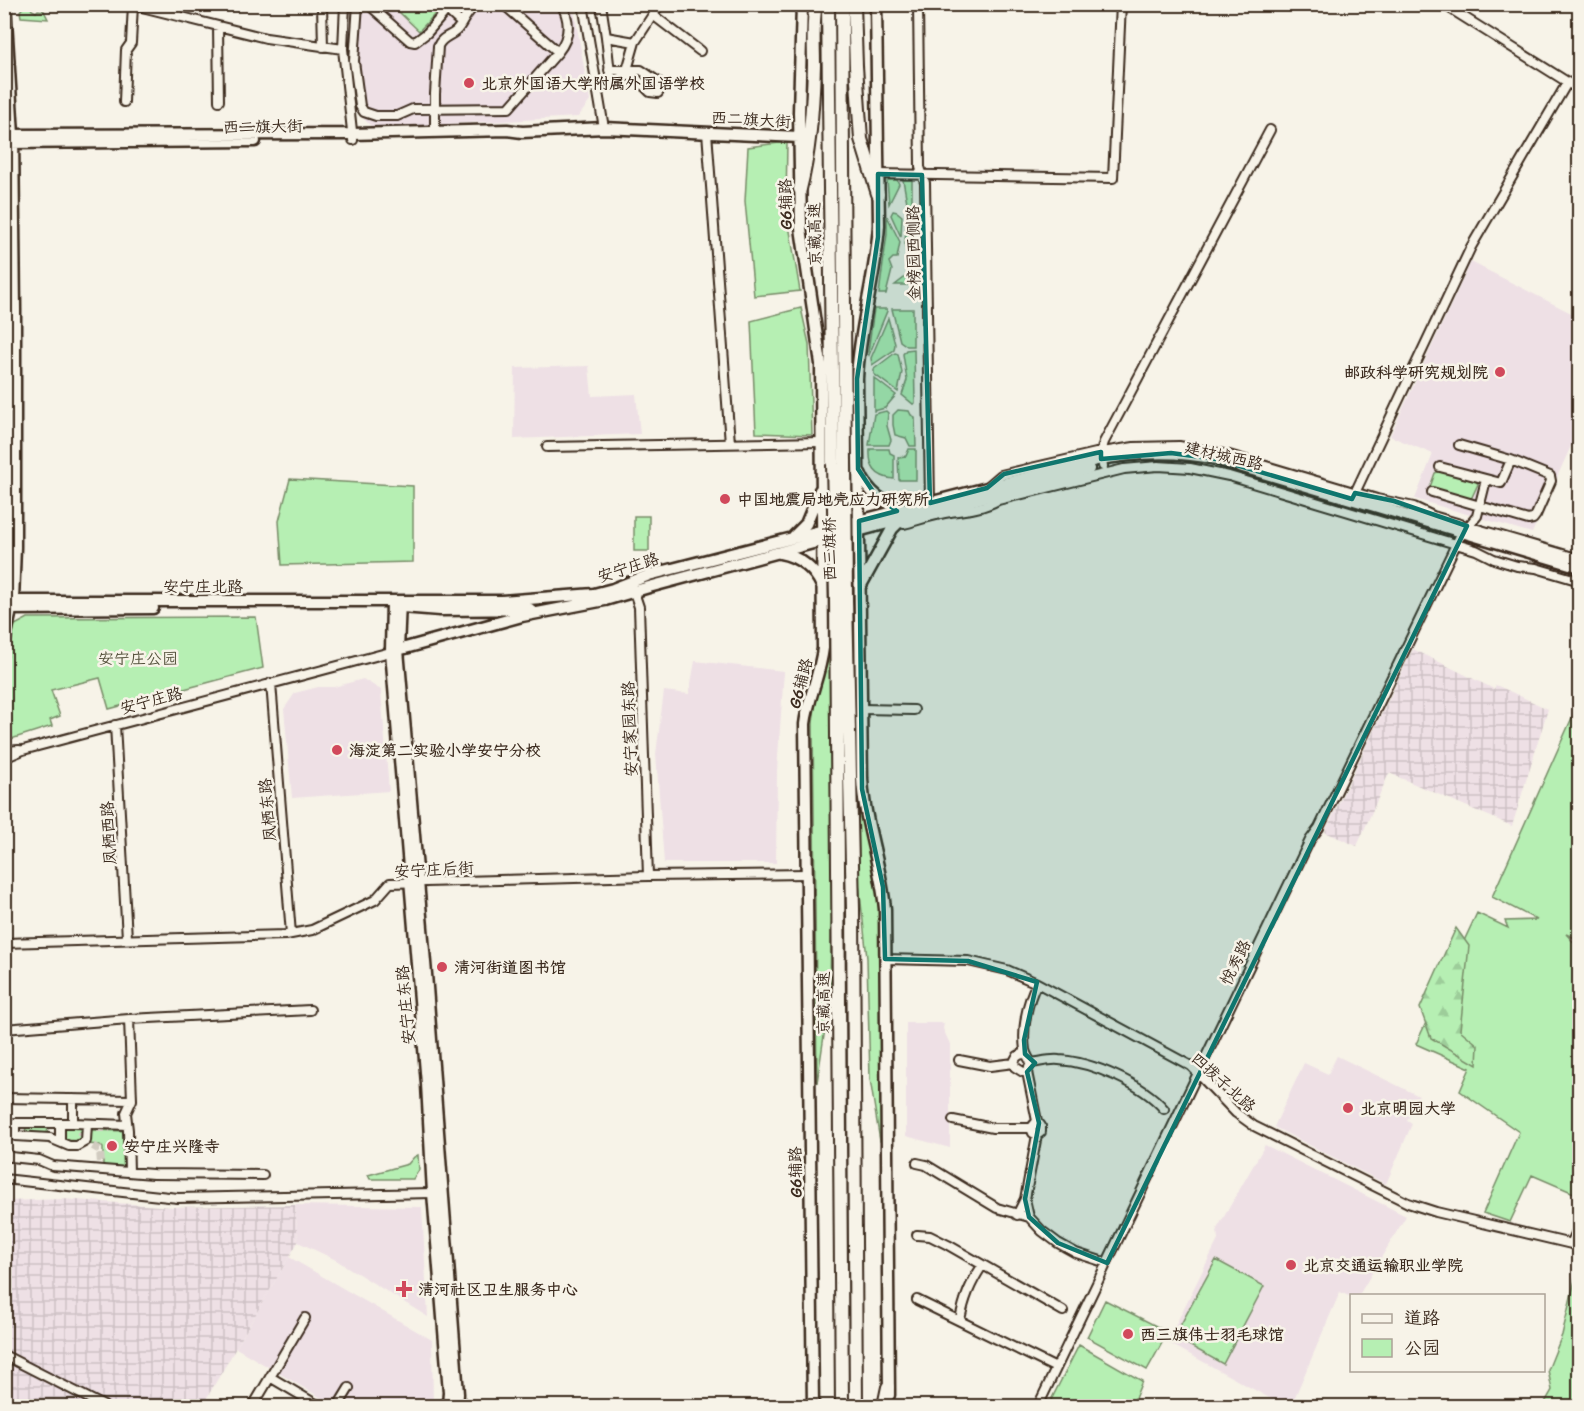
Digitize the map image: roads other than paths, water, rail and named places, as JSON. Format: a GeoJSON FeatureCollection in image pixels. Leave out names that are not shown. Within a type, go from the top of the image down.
{"type":"FeatureCollection","features":[{"type":"Feature","properties":{"kind":"highway"},"geometry":{"type":"LineString","coordinates":[[800,189],[807,153],[814,68],[816,4]]}},
{"type":"Feature","properties":{"kind":"highway","name":"京藏高速"},"geometry":{"type":"LineString","coordinates":[[828,4],[833,464]]}},
{"type":"Feature","properties":{"kind":"highway","name":"京藏高速"},"geometry":{"type":"LineString","coordinates":[[833,464],[842,4]]}},
{"type":"Feature","properties":{"kind":"highway"},"geometry":{"type":"LineString","coordinates":[[854,4],[861,139],[878,194]]}},
{"type":"Feature","properties":{"kind":"highway","name":"西三旗桥"},"geometry":{"type":"LineString","coordinates":[[833,464],[841,599]]}},
{"type":"Feature","properties":{"kind":"highway","name":"京藏高速"},"geometry":{"type":"LineString","coordinates":[[841,599],[842,1407]]}},
{"type":"Feature","properties":{"kind":"highway","name":"京藏高速"},"geometry":{"type":"LineString","coordinates":[[841,599],[853,921],[856,1407]]}},
{"type":"Feature","properties":{"kind":"highway"},"geometry":{"type":"LineString","coordinates":[[886,1407],[888,1387]]}},
{"type":"Feature","properties":{"kind":"main road"},"geometry":{"type":"LineString","coordinates":[[4,643],[7,603],[9,280],[5,4]]}},
{"type":"Feature","properties":{"kind":"main road","name":"G6辅路"},"geometry":{"type":"LineString","coordinates":[[802,4],[801,237],[820,353],[822,442],[833,464],[822,481],[822,658],[808,705],[805,724],[813,1407]]}},
{"type":"Feature","properties":{"kind":"main road"},"geometry":{"type":"LineString","coordinates":[[876,4],[877,248],[858,365],[858,478],[862,789],[883,886],[888,1387]]}},
{"type":"Feature","properties":{"kind":"main road","name":"西二旗大街"},"geometry":{"type":"LineString","coordinates":[[352,137],[435,132],[507,130],[522,132],[604,128],[800,137]]}},
{"type":"Feature","properties":{"kind":"main road","name":"西二旗大街"},"geometry":{"type":"LineString","coordinates":[[8,140],[507,136],[522,132]]}},
{"type":"Feature","properties":{"kind":"main road","name":"建材城西路"},"geometry":{"type":"LineString","coordinates":[[859,526],[930,502],[1102,459],[1146,453],[1198,455],[1354,496],[1461,535],[1580,574]]}},
{"type":"Feature","properties":{"kind":"main road","name":"建材城西路"},"geometry":{"type":"LineString","coordinates":[[859,526],[896,525],[1102,459],[1151,459],[1200,462],[1580,567]]}},
{"type":"Feature","properties":{"kind":"main road"},"geometry":{"type":"LineString","coordinates":[[833,464],[824,473],[828,477],[845,479],[853,475],[858,464]]}},
{"type":"Feature","properties":{"kind":"main road"},"geometry":{"type":"LineString","coordinates":[[858,464],[861,477],[874,494],[897,507],[910,508]]}},
{"type":"Feature","properties":{"kind":"main road"},"geometry":{"type":"LineString","coordinates":[[822,481],[828,491],[845,494],[854,488],[858,478]]}},
{"type":"Feature","properties":{"kind":"main road"},"geometry":{"type":"LineString","coordinates":[[787,539],[798,533],[806,524],[822,481]]}},
{"type":"Feature","properties":{"kind":"main road"},"geometry":{"type":"LineString","coordinates":[[860,594],[864,577],[896,525]]}},
{"type":"Feature","properties":{"kind":"main road","name":"安宁庄路"},"geometry":{"type":"LineString","coordinates":[[395,651],[558,608],[605,600],[633,587],[649,575],[787,539],[822,535],[859,526]]}},
{"type":"Feature","properties":{"kind":"main road","name":"安宁庄路"},"geometry":{"type":"LineString","coordinates":[[396,604],[542,599],[604,592],[774,554],[822,535]]}},
{"type":"Feature","properties":{"kind":"main road"},"geometry":{"type":"LineString","coordinates":[[774,554],[787,554],[806,565],[818,578],[823,591]]}},
{"type":"Feature","properties":{"kind":"main road"},"geometry":{"type":"LineString","coordinates":[[823,591],[827,580],[835,574],[851,576],[857,581],[860,594]]}},
{"type":"Feature","properties":{"kind":"main road"},"geometry":{"type":"LineString","coordinates":[[823,605],[827,594],[835,589],[851,590],[857,595],[860,594]]}},
{"type":"Feature","properties":{"kind":"main road","name":"安宁庄北路"},"geometry":{"type":"LineString","coordinates":[[7,603],[396,604]]}},
{"type":"Feature","properties":{"kind":"main road","name":"安宁庄路"},"geometry":{"type":"LineString","coordinates":[[396,604],[440,610],[558,608]]}},
{"type":"Feature","properties":{"kind":"main road","name":"安宁庄东路"},"geometry":{"type":"LineString","coordinates":[[396,604],[395,651],[458,1394],[457,1407]]}},
{"type":"Feature","properties":{"kind":"main road","name":"安宁庄东路"},"geometry":{"type":"LineString","coordinates":[[415,881],[433,1193],[449,1392],[448,1407]]}},
{"type":"Feature","properties":{"kind":"street"},"geometry":{"type":"LineString","coordinates":[[178,16],[179,4]]}},
{"type":"Feature","properties":{"kind":"street"},"geometry":{"type":"LineString","coordinates":[[322,4],[323,47]]}},
{"type":"Feature","properties":{"kind":"street"},"geometry":{"type":"LineString","coordinates":[[345,4],[343,49],[352,137]]}},
{"type":"Feature","properties":{"kind":"street"},"geometry":{"type":"LineString","coordinates":[[358,4],[354,61],[361,109],[367,114],[376,116],[397,116],[413,109],[508,108],[567,39],[569,28],[561,4]]}},
{"type":"Feature","properties":{"kind":"street"},"geometry":{"type":"LineString","coordinates":[[368,4],[412,41],[418,41],[427,33],[450,7],[461,22]]}},
{"type":"Feature","properties":{"kind":"street"},"geometry":{"type":"LineString","coordinates":[[435,132],[436,57],[439,44],[456,30],[465,14],[477,4]]}},
{"type":"Feature","properties":{"kind":"street"},"geometry":{"type":"LineString","coordinates":[[503,4],[558,52]]}},
{"type":"Feature","properties":{"kind":"street"},"geometry":{"type":"LineString","coordinates":[[583,4],[604,128]]}},
{"type":"Feature","properties":{"kind":"street"},"geometry":{"type":"LineString","coordinates":[[601,4],[609,70],[626,73],[635,42],[660,4]]}},
{"type":"Feature","properties":{"kind":"street","name":"金榜园西侧路"},"geometry":{"type":"LineString","coordinates":[[918,4],[920,167],[925,183],[930,502]]}},
{"type":"Feature","properties":{"kind":"street"},"geometry":{"type":"LineString","coordinates":[[878,174],[1113,178],[1121,4]]}},
{"type":"Feature","properties":{"kind":"street"},"geometry":{"type":"LineString","coordinates":[[1443,4],[1580,90]]}},
{"type":"Feature","properties":{"kind":"street"},"geometry":{"type":"LineString","coordinates":[[123,102],[126,50],[131,44],[131,5],[266,38],[343,49]]}},
{"type":"Feature","properties":{"kind":"street"},"geometry":{"type":"LineString","coordinates":[[653,15],[700,51]]}},
{"type":"Feature","properties":{"kind":"street"},"geometry":{"type":"LineString","coordinates":[[218,26],[219,101]]}},
{"type":"Feature","properties":{"kind":"street"},"geometry":{"type":"LineString","coordinates":[[427,33],[439,44]]}},
{"type":"Feature","properties":{"kind":"street"},"geometry":{"type":"LineString","coordinates":[[606,37],[635,42]]}},
{"type":"Feature","properties":{"kind":"street"},"geometry":{"type":"LineString","coordinates":[[1354,496],[1471,247],[1567,83]]}},
{"type":"Feature","properties":{"kind":"street"},"geometry":{"type":"LineString","coordinates":[[1102,459],[1105,438],[1270,130]]}},
{"type":"Feature","properties":{"kind":"street"},"geometry":{"type":"LineString","coordinates":[[707,132],[730,443]]}},
{"type":"Feature","properties":{"kind":"street"},"geometry":{"type":"LineString","coordinates":[[547,447],[822,442]]}},
{"type":"Feature","properties":{"kind":"street"},"geometry":{"type":"LineString","coordinates":[[1432,492],[1528,520],[1533,519],[1551,481],[1550,476],[1511,460],[1459,446]]}},
{"type":"Feature","properties":{"kind":"street"},"geometry":{"type":"LineString","coordinates":[[1440,467],[1501,483],[1511,460]]}},
{"type":"Feature","properties":{"kind":"street","name":"建材城西路"},"geometry":{"type":"LineString","coordinates":[[896,525],[949,512],[963,512],[998,500],[1105,472],[1158,466],[1220,473],[1461,535],[1580,560]]}},
{"type":"Feature","properties":{"kind":"street"},"geometry":{"type":"LineString","coordinates":[[1480,506],[1486,480]]}},
{"type":"Feature","properties":{"kind":"street","name":"悦秀路"},"geometry":{"type":"LineString","coordinates":[[1038,1407],[1310,840],[1319,828],[1461,535],[1477,516],[1480,506]]}},
{"type":"Feature","properties":{"kind":"street","name":"建材城西路"},"geometry":{"type":"LineString","coordinates":[[1461,535],[1476,550],[1494,559],[1580,581]]}},
{"type":"Feature","properties":{"kind":"street","name":"安宁家园东路"},"geometry":{"type":"LineString","coordinates":[[633,587],[639,607],[648,876]]}},
{"type":"Feature","properties":{"kind":"street","name":"安宁庄路"},"geometry":{"type":"LineString","coordinates":[[4,758],[23,750],[395,651]]}},
{"type":"Feature","properties":{"kind":"street","name":"凤栖东路"},"geometry":{"type":"LineString","coordinates":[[271,683],[291,934]]}},
{"type":"Feature","properties":{"kind":"street"},"geometry":{"type":"LineString","coordinates":[[861,709],[914,710]]}},
{"type":"Feature","properties":{"kind":"street","name":"凤栖西路"},"geometry":{"type":"LineString","coordinates":[[115,725],[127,938]]}},
{"type":"Feature","properties":{"kind":"street","name":"安宁庄路"},"geometry":{"type":"LineString","coordinates":[[4,751],[23,750]]}},
{"type":"Feature","properties":{"kind":"street","name":"安宁庄后街"},"geometry":{"type":"LineString","coordinates":[[4,943],[291,934],[320,927],[375,900],[390,883],[807,874]]}},
{"type":"Feature","properties":{"kind":"street","name":"四拨子北路"},"geometry":{"type":"LineString","coordinates":[[885,959],[942,959],[977,962],[1007,970],[1037,982],[1185,1062],[1227,1105],[1254,1126],[1395,1197],[1436,1212],[1580,1246]]}},
{"type":"Feature","properties":{"kind":"street"},"geometry":{"type":"LineString","coordinates":[[1031,1063],[1025,1054],[1024,1040],[1027,1015],[1037,982]]}},
{"type":"Feature","properties":{"kind":"street"},"geometry":{"type":"LineString","coordinates":[[4,1029],[129,1019],[310,1010]]}},
{"type":"Feature","properties":{"kind":"street"},"geometry":{"type":"LineString","coordinates":[[129,1019],[132,1100],[126,1113],[129,1172]]}},
{"type":"Feature","properties":{"kind":"street"},"geometry":{"type":"LineString","coordinates":[[1025,1054],[1020,1054],[1015,1058],[1014,1063],[1018,1070],[1027,1072]]}},
{"type":"Feature","properties":{"kind":"street"},"geometry":{"type":"LineString","coordinates":[[959,1060],[990,1066],[1014,1063]]}},
{"type":"Feature","properties":{"kind":"street"},"geometry":{"type":"LineString","coordinates":[[1031,1063],[1059,1060],[1102,1070],[1127,1080],[1157,1100],[1164,1109]]}},
{"type":"Feature","properties":{"kind":"street"},"geometry":{"type":"LineString","coordinates":[[1031,1063],[1027,1072],[1034,1125]]}},
{"type":"Feature","properties":{"kind":"street"},"geometry":{"type":"LineString","coordinates":[[4,1098],[132,1100]]}},
{"type":"Feature","properties":{"kind":"street"},"geometry":{"type":"LineString","coordinates":[[73,1099],[73,1123]]}},
{"type":"Feature","properties":{"kind":"street"},"geometry":{"type":"LineString","coordinates":[[953,1120],[993,1128],[1041,1126],[1041,1132],[1037,1135],[1025,1199],[1017,1215]]}},
{"type":"Feature","properties":{"kind":"street"},"geometry":{"type":"LineString","coordinates":[[85,1129],[86,1141],[77,1146],[69,1146],[50,1137],[25,1137],[25,1123],[73,1123],[85,1129],[127,1127]]}},
{"type":"Feature","properties":{"kind":"street"},"geometry":{"type":"LineString","coordinates":[[60,1123],[60,1142]]}},
{"type":"Feature","properties":{"kind":"street"},"geometry":{"type":"LineString","coordinates":[[110,1128],[127,1127]]}},
{"type":"Feature","properties":{"kind":"street"},"geometry":{"type":"LineString","coordinates":[[4,1151],[11,1157],[39,1160],[53,1166],[101,1167],[129,1172],[191,1175],[263,1174]]}},
{"type":"Feature","properties":{"kind":"street"},"geometry":{"type":"LineString","coordinates":[[917,1163],[926,1165],[997,1208],[1029,1217]]}},
{"type":"Feature","properties":{"kind":"street"},"geometry":{"type":"LineString","coordinates":[[4,1179],[178,1198],[433,1193]]}},
{"type":"Feature","properties":{"kind":"street"},"geometry":{"type":"LineString","coordinates":[[1025,1199],[1029,1217],[1042,1232],[1076,1253],[1107,1263]]}},
{"type":"Feature","properties":{"kind":"street"},"geometry":{"type":"LineString","coordinates":[[1571,1244],[1580,1225]]}},
{"type":"Feature","properties":{"kind":"street"},"geometry":{"type":"LineString","coordinates":[[917,1235],[930,1236],[1063,1311]]}},
{"type":"Feature","properties":{"kind":"street"},"geometry":{"type":"LineString","coordinates":[[960,1320],[964,1299],[982,1266]]}},
{"type":"Feature","properties":{"kind":"street"},"geometry":{"type":"LineString","coordinates":[[917,1300],[1056,1368]]}},
{"type":"Feature","properties":{"kind":"street"},"geometry":{"type":"LineString","coordinates":[[254,1407],[305,1318]]}},
{"type":"Feature","properties":{"kind":"street"},"geometry":{"type":"LineString","coordinates":[[4,1355],[104,1407]]}},
{"type":"Feature","properties":{"kind":"street"},"geometry":{"type":"LineString","coordinates":[[270,1377],[319,1407]]}},
{"type":"Feature","properties":{"kind":"street"},"geometry":{"type":"LineString","coordinates":[[338,1407],[350,1388]]}},
{"type":"Feature","properties":{"kind":"tunnel"},"geometry":{"type":"LineString","coordinates":[[97,1128],[110,1128]]}},
{"type":"Feature","properties":{"kind":"tunnel"},"geometry":{"type":"LineString","coordinates":[[93,1146],[100,1150],[101,1164]]}},
{"type":"Feature","properties":{"kind":"place","name":"北京外国语大学附属外国语学校"},"geometry":{"type":"Point","coordinates":[469,83]}},
{"type":"Feature","properties":{"kind":"place","name":"邮政科学研究规划院"},"geometry":{"type":"Point","coordinates":[1500,372]}},
{"type":"Feature","properties":{"kind":"place","name":"中国地震局地壳应力研究所"},"geometry":{"type":"Point","coordinates":[725,499]}},
{"type":"Feature","properties":{"kind":"place","name":"海淀第二实验小学安宁分校"},"geometry":{"type":"Point","coordinates":[337,750]}},
{"type":"Feature","properties":{"kind":"place","name":"清河街道图书馆"},"geometry":{"type":"Point","coordinates":[442,967]}},
{"type":"Feature","properties":{"kind":"place","name":"北京明园大学"},"geometry":{"type":"Point","coordinates":[1348,1108]}},
{"type":"Feature","properties":{"kind":"place","name":"安宁庄兴隆寺"},"geometry":{"type":"Point","coordinates":[112,1146]}},
{"type":"Feature","properties":{"kind":"place","name":"北京交通运输职业学院"},"geometry":{"type":"Point","coordinates":[1291,1265]}},
{"type":"Feature","properties":{"kind":"place","name":"清河社区卫生服务中心"},"geometry":{"type":"Point","coordinates":[404,1289]}},
{"type":"Feature","properties":{"kind":"place","name":"西三旗伟士羽毛球馆"},"geometry":{"type":"Point","coordinates":[1128,1334]}},
{"type":"Feature","properties":{"kind":"park label","name":"安宁庄公园"},"geometry":{"type":"Point","coordinates":[138,658]}}]}
